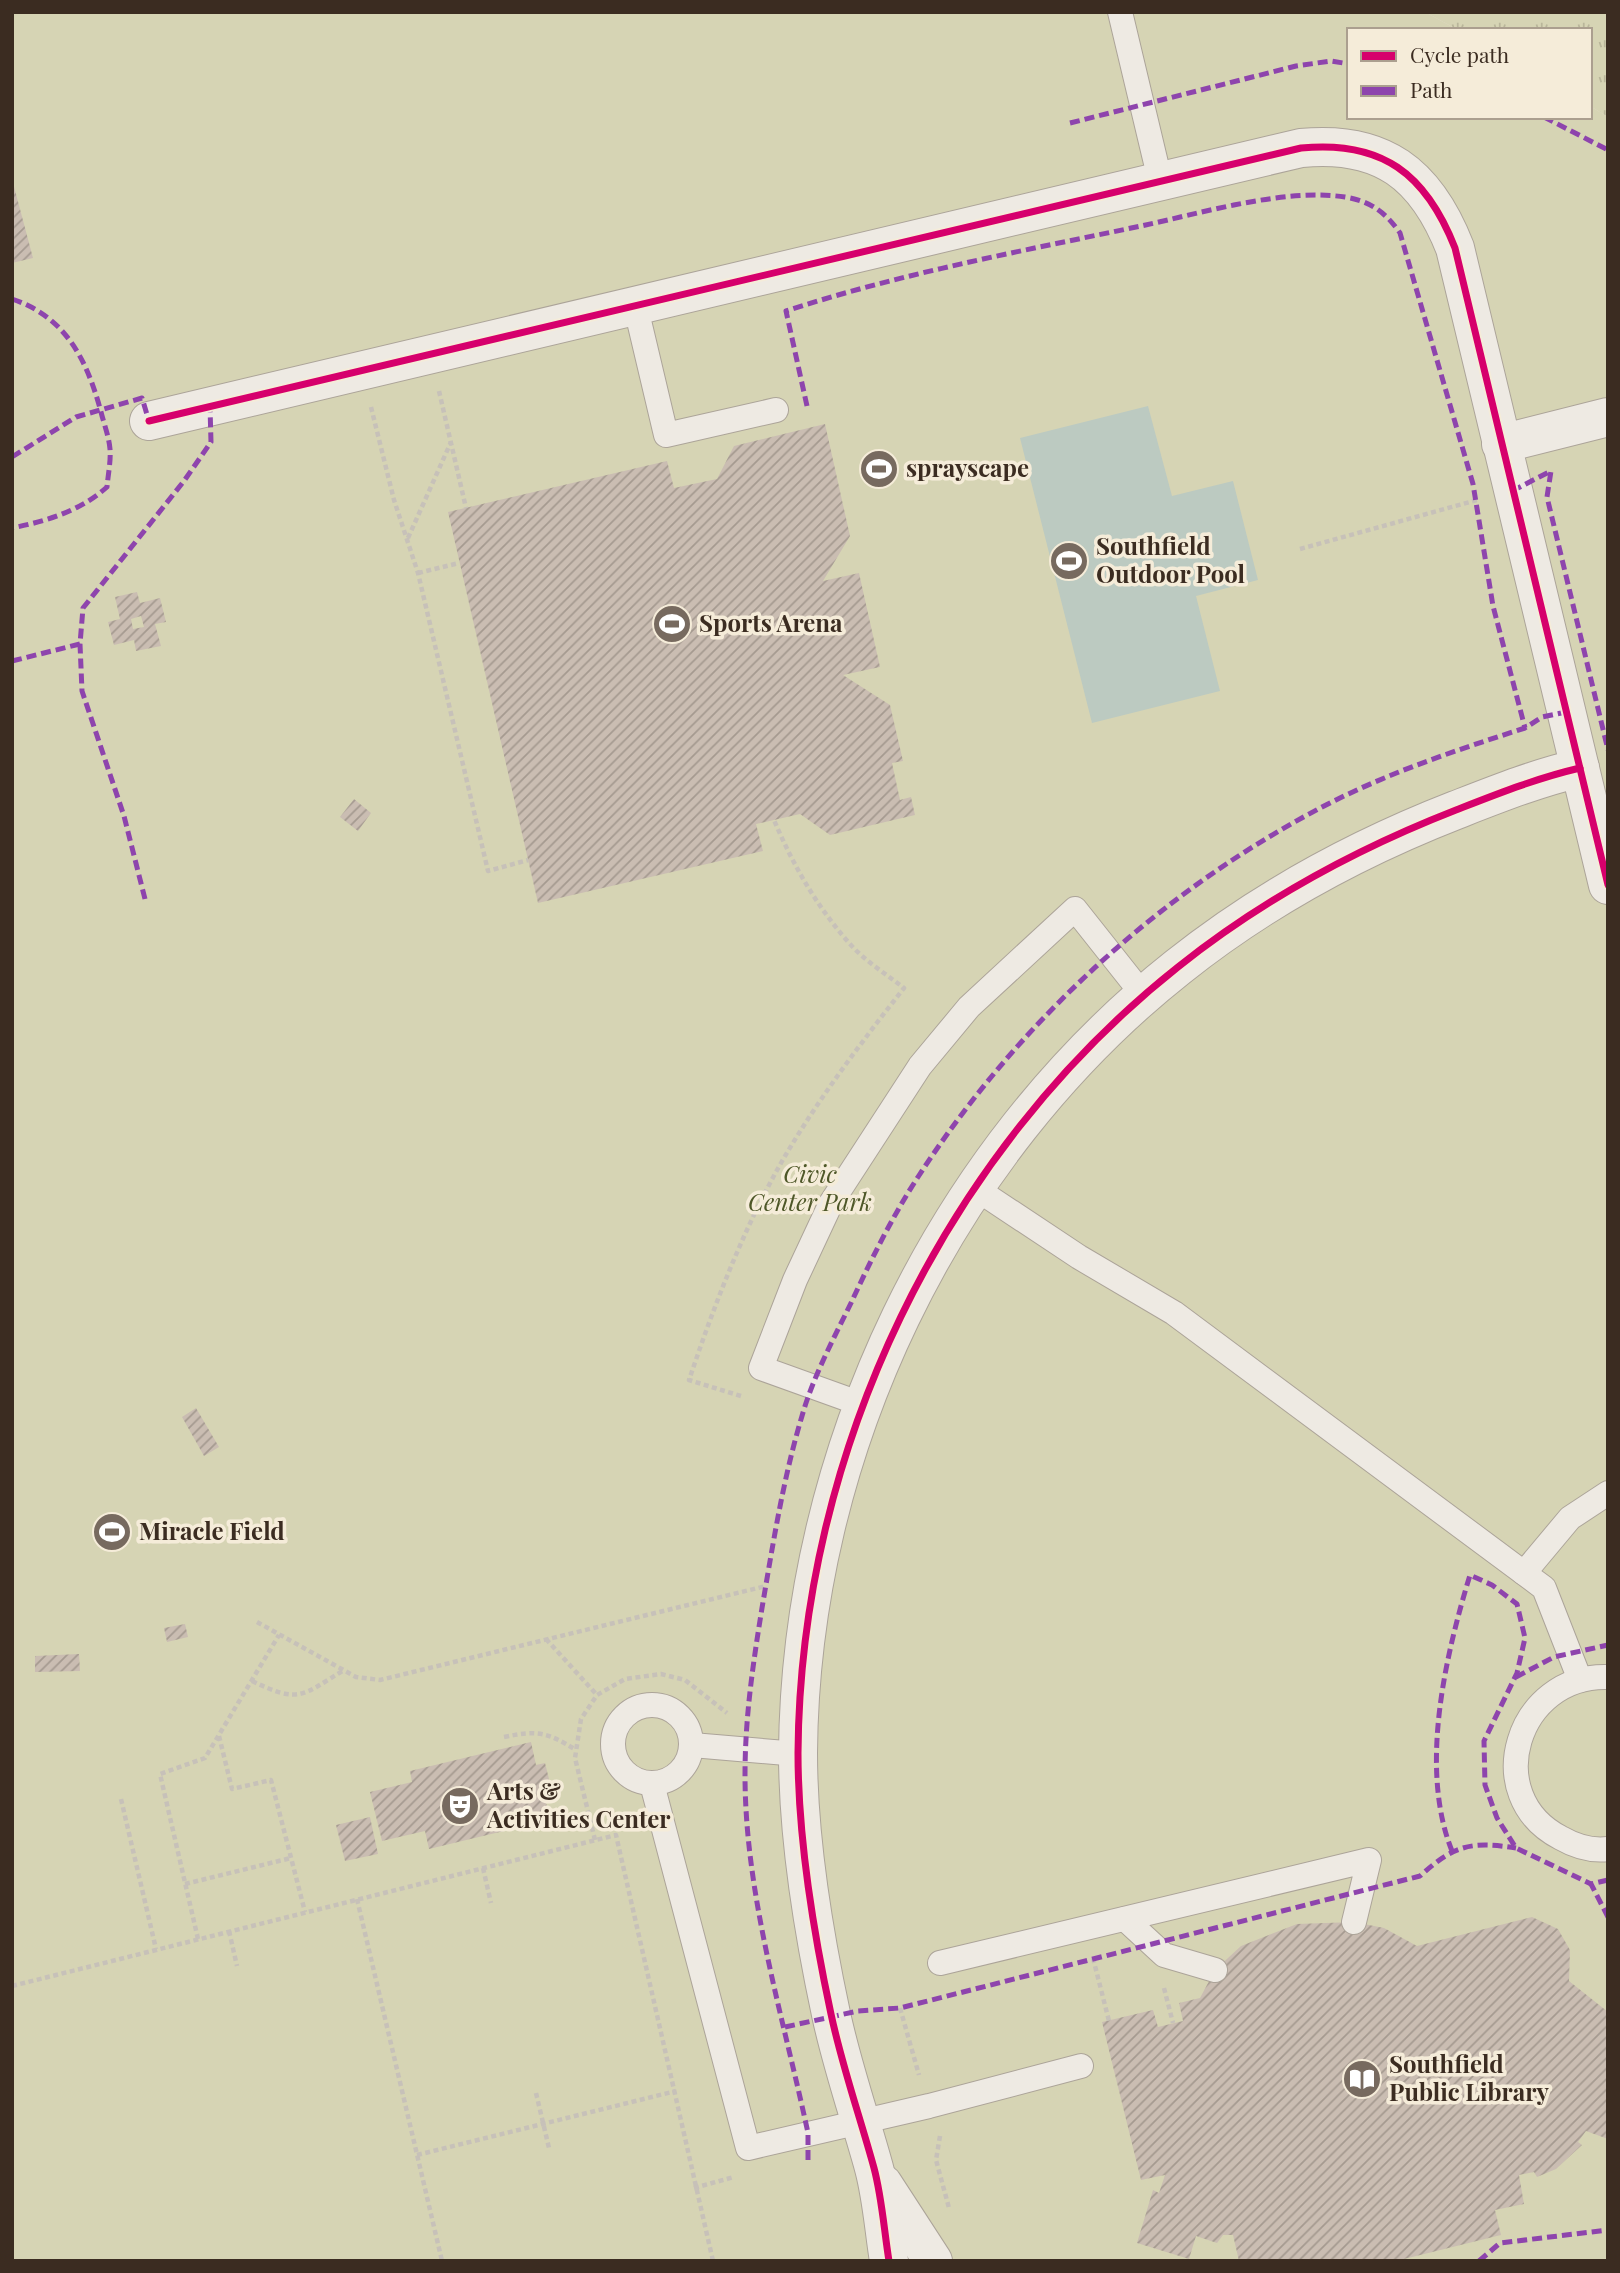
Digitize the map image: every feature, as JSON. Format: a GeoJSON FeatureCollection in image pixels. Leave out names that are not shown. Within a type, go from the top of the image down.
{"type":"FeatureCollection","features":[{"type":"Feature","properties":{"kind":"street"},"geometry":{"type":"LineString","coordinates":[[149,421],[1301,148],[1332,145],[1364,151],[1409,174],[1431,197],[1455,248],[1608,885]]}},
{"type":"Feature","properties":{"kind":"street"},"geometry":{"type":"LineString","coordinates":[[1501,444],[1608,417]]}},
{"type":"Feature","properties":{"kind":"street"},"geometry":{"type":"LineString","coordinates":[[889,2261],[874,2171],[831,2017],[817,1940],[802,1816],[798,1754],[809,1617],[822,1542],[864,1405],[902,1311],[975,1188],[1041,1100],[1074,1063],[1144,996],[1229,930],[1353,855],[1397,833],[1497,794],[1580,768]]}},
{"type":"Feature","properties":{"kind":"street"},"geometry":{"type":"LineString","coordinates":[[874,2171],[933,2261]]}},
{"type":"Feature","properties":{"kind":"lane"},"geometry":{"type":"LineString","coordinates":[[1120,12],[1160,180]]}},
{"type":"Feature","properties":{"kind":"lane"},"geometry":{"type":"LineString","coordinates":[[635,304],[666,436],[776,410]]}},
{"type":"Feature","properties":{"kind":"lane"},"geometry":{"type":"LineString","coordinates":[[864,1405],[761,1368],[795,1280],[831,1203],[920,1066],[969,1007],[1075,909],[1144,996]]}},
{"type":"Feature","properties":{"kind":"lane"},"geometry":{"type":"LineString","coordinates":[[975,1188],[1079,1257],[1174,1313],[1544,1588],[1580,1680]]}},
{"type":"Feature","properties":{"kind":"lane"},"geometry":{"type":"LineString","coordinates":[[1524,1573],[1570,1518],[1608,1493]]}},
{"type":"Feature","properties":{"kind":"lane"},"geometry":{"type":"LineString","coordinates":[[1608,1677],[1580,1680],[1551,1693],[1532,1711],[1520,1735],[1515,1762],[1519,1789],[1531,1813],[1550,1833],[1574,1845],[1608,1849]]}},
{"type":"Feature","properties":{"kind":"lane"},"geometry":{"type":"LineString","coordinates":[[647,1705],[673,1710],[683,1720],[692,1745],[690,1757],[675,1777],[652,1784],[627,1776],[618,1765],[612,1740],[624,1716],[635,1708],[647,1705]]}},
{"type":"Feature","properties":{"kind":"lane"},"geometry":{"type":"LineString","coordinates":[[692,1745],[798,1754]]}},
{"type":"Feature","properties":{"kind":"lane"},"geometry":{"type":"LineString","coordinates":[[652,1784],[748,2148],[859,2123],[1081,2066]]}},
{"type":"Feature","properties":{"kind":"lane"},"geometry":{"type":"LineString","coordinates":[[940,1963],[1369,1860],[1354,1922]]}},
{"type":"Feature","properties":{"kind":"lane"},"geometry":{"type":"LineString","coordinates":[[1125,1919],[1164,1955],[1215,1970]]}},
{"type":"Feature","properties":{"kind":"path"},"geometry":{"type":"LineString","coordinates":[[430,353],[466,508]]}},
{"type":"Feature","properties":{"kind":"path"},"geometry":{"type":"LineString","coordinates":[[361,369],[394,500],[418,573],[488,871],[528,860]]}},
{"type":"Feature","properties":{"kind":"path"},"geometry":{"type":"LineString","coordinates":[[408,538],[451,441]]}},
{"type":"Feature","properties":{"kind":"path"},"geometry":{"type":"LineString","coordinates":[[1300,549],[1512,491]]}},
{"type":"Feature","properties":{"kind":"path"},"geometry":{"type":"LineString","coordinates":[[418,573],[459,564]]}},
{"type":"Feature","properties":{"kind":"path"},"geometry":{"type":"LineString","coordinates":[[752,1399],[689,1380],[710,1318],[741,1243],[781,1164],[859,1045],[904,988],[851,945],[799,873],[774,820]]}},
{"type":"Feature","properties":{"kind":"path"},"geometry":{"type":"LineString","coordinates":[[257,1622],[356,1677],[380,1680],[766,1586]]}},
{"type":"Feature","properties":{"kind":"path"},"geometry":{"type":"LineString","coordinates":[[198,1939],[160,1773],[205,1758],[279,1635]]}},
{"type":"Feature","properties":{"kind":"path"},"geometry":{"type":"LineString","coordinates":[[546,1639],[597,1695]]}},
{"type":"Feature","properties":{"kind":"path"},"geometry":{"type":"LineString","coordinates":[[252,1681],[281,1695],[302,1696],[344,1670]]}},
{"type":"Feature","properties":{"kind":"path"},"geometry":{"type":"LineString","coordinates":[[595,1840],[575,1758],[581,1719],[597,1695],[625,1679],[661,1674],[685,1680],[724,1713],[736,1715]]}},
{"type":"Feature","properties":{"kind":"path"},"geometry":{"type":"LineString","coordinates":[[504,1737],[529,1731],[551,1734],[576,1750]]}},
{"type":"Feature","properties":{"kind":"path"},"geometry":{"type":"LineString","coordinates":[[219,1736],[232,1789],[271,1780],[305,1912]]}},
{"type":"Feature","properties":{"kind":"path"},"geometry":{"type":"LineString","coordinates":[[121,1799],[156,1949]]}},
{"type":"Feature","properties":{"kind":"path"},"geometry":{"type":"LineString","coordinates":[[12,1986],[616,1835],[676,2091],[694,2188],[713,2261]]}},
{"type":"Feature","properties":{"kind":"path"},"geometry":{"type":"LineString","coordinates":[[185,1884],[291,1858]]}},
{"type":"Feature","properties":{"kind":"path"},"geometry":{"type":"LineString","coordinates":[[483,1868],[491,1903]]}},
{"type":"Feature","properties":{"kind":"path"},"geometry":{"type":"LineString","coordinates":[[357,1899],[442,2261]]}},
{"type":"Feature","properties":{"kind":"path"},"geometry":{"type":"LineString","coordinates":[[229,1931],[237,1966]]}},
{"type":"Feature","properties":{"kind":"path"},"geometry":{"type":"LineString","coordinates":[[1092,1957],[1109,2021]]}},
{"type":"Feature","properties":{"kind":"path"},"geometry":{"type":"LineString","coordinates":[[416,2155],[676,2091]]}},
{"type":"Feature","properties":{"kind":"path"},"geometry":{"type":"LineString","coordinates":[[536,2093],[549,2148]]}},
{"type":"Feature","properties":{"kind":"path"},"geometry":{"type":"LineString","coordinates":[[694,2188],[746,2174]]}},
{"type":"Feature","properties":{"kind":"green space","name":"Civic Center Park"},"geometry":{"type":"Polygon","coordinates":[[[12,12],[1425,12],[1454,28],[1347,28],[1347,119],[1592,119],[1592,107],[1608,117],[1608,2261],[12,2261],[12,12]]]}},
{"type":"Feature","properties":{"kind":"green space"},"geometry":{"type":"Polygon","coordinates":[[[1425,12],[1608,12],[1608,117],[1592,107],[1592,28],[1454,28],[1425,12]]]}},
{"type":"Feature","properties":{"kind":"shaded area"},"geometry":{"type":"Polygon","coordinates":[[[1148,406],[1172,496],[1233,481],[1258,580],[1196,596],[1220,691],[1092,723],[1020,438],[1148,406]]]}},
{"type":"Feature","properties":{"kind":"building"},"geometry":{"type":"Polygon","coordinates":[[[12,179],[33,258],[12,263],[12,179]]]}},
{"type":"Feature","properties":{"kind":"building","name":"Sports Arena"},"geometry":{"type":"Polygon","coordinates":[[[825,424],[850,536],[823,581],[859,573],[880,667],[843,675],[890,705],[903,761],[892,763],[900,800],[911,797],[915,815],[830,835],[800,814],[756,824],[763,851],[538,903],[448,512],[667,461],[674,488],[717,479],[734,446],[825,424]]]}},
{"type":"Feature","properties":{"kind":"building"},"geometry":{"type":"Polygon","coordinates":[[[137,592],[140,603],[160,598],[166,622],[155,624],[161,646],[136,651],[134,640],[114,645],[108,622],[120,619],[115,597],[137,592]],[[141,616],[131,619],[133,629],[144,627],[141,616]]]}},
{"type":"Feature","properties":{"kind":"building"},"geometry":{"type":"Polygon","coordinates":[[[354,799],[371,813],[358,831],[340,817],[354,799]]]}},
{"type":"Feature","properties":{"kind":"building"},"geometry":{"type":"Polygon","coordinates":[[[196,1408],[219,1447],[204,1456],[182,1417],[196,1408]]]}},
{"type":"Feature","properties":{"kind":"building"},"geometry":{"type":"Polygon","coordinates":[[[185,1624],[188,1637],[167,1642],[164,1628],[185,1624]]]}},
{"type":"Feature","properties":{"kind":"building"},"geometry":{"type":"Polygon","coordinates":[[[79,1654],[80,1671],[35,1672],[35,1656],[79,1654]]]}},
{"type":"Feature","properties":{"kind":"building","name":"Arts & Activities Center"},"geometry":{"type":"Polygon","coordinates":[[[531,1742],[536,1765],[545,1763],[551,1787],[543,1789],[550,1820],[429,1849],[425,1831],[382,1841],[370,1792],[412,1782],[410,1771],[531,1742]]]}},
{"type":"Feature","properties":{"kind":"building"},"geometry":{"type":"Polygon","coordinates":[[[370,1817],[378,1854],[345,1861],[336,1825],[370,1817]]]}},
{"type":"Feature","properties":{"kind":"building","name":"Southfield Public Library"},"geometry":{"type":"Polygon","coordinates":[[[1532,1917],[1558,1929],[1570,1950],[1569,1981],[1608,2012],[1608,2139],[1586,2131],[1578,2142],[1582,2145],[1556,2169],[1537,2177],[1534,2172],[1519,2175],[1524,2204],[1495,2210],[1501,2235],[1396,2261],[1239,2261],[1233,2235],[1223,2235],[1217,2243],[1196,2236],[1189,2259],[1137,2243],[1153,2190],[1159,2193],[1165,2175],[1141,2180],[1102,2022],[1153,2010],[1158,2027],[1183,2021],[1179,2003],[1200,1998],[1215,1970],[1241,1946],[1297,1924],[1354,1922],[1384,1928],[1417,1946],[1532,1917]]]}},
{"type":"Feature","properties":{"kind":"marked path"},"geometry":{"type":"LineString","coordinates":[[1070,123],[1296,66],[1331,61],[1347,64]]}},
{"type":"Feature","properties":{"kind":"marked path"},"geometry":{"type":"LineString","coordinates":[[1548,119],[1608,150]]}},
{"type":"Feature","properties":{"kind":"marked path"},"geometry":{"type":"LineString","coordinates":[[807,406],[786,311],[918,274],[1243,203],[1321,195],[1345,197],[1370,205],[1389,219],[1400,233],[1473,484],[1493,606],[1525,728]]}},
{"type":"Feature","properties":{"kind":"marked path"},"geometry":{"type":"LineString","coordinates":[[12,299],[47,317],[72,343],[89,375],[108,435],[110,454],[107,487],[97,495],[62,514],[12,528]]}},
{"type":"Feature","properties":{"kind":"marked path"},"geometry":{"type":"LineString","coordinates":[[12,457],[76,417],[142,398],[149,421]]}},
{"type":"Feature","properties":{"kind":"marked path"},"geometry":{"type":"LineString","coordinates":[[145,899],[124,816],[82,691],[80,644],[83,608],[184,481],[211,442],[210,407]]}},
{"type":"Feature","properties":{"kind":"marked path"},"geometry":{"type":"LineString","coordinates":[[1512,491],[1551,471],[1547,497],[1608,750]]}},
{"type":"Feature","properties":{"kind":"marked path"},"geometry":{"type":"LineString","coordinates":[[12,661],[80,644]]}},
{"type":"Feature","properties":{"kind":"marked path"},"geometry":{"type":"LineString","coordinates":[[808,2160],[808,2133],[767,1955],[751,1865],[745,1775],[748,1711],[774,1536],[802,1416],[824,1359],[882,1239],[918,1177],[1001,1065],[1098,965],[1151,919],[1207,877],[1265,839],[1350,793],[1449,753],[1525,728],[1542,717],[1566,712]]}},
{"type":"Feature","properties":{"kind":"marked path"},"geometry":{"type":"LineString","coordinates":[[1452,1851],[1442,1819],[1437,1785],[1439,1713],[1452,1641],[1470,1575],[1492,1585],[1517,1604],[1525,1638],[1517,1673],[1484,1741],[1485,1785],[1497,1818],[1516,1848],[1591,1884]]}},
{"type":"Feature","properties":{"kind":"marked path"},"geometry":{"type":"LineString","coordinates":[[1516,1677],[1554,1657],[1608,1645]]}},
{"type":"Feature","properties":{"kind":"marked path"},"geometry":{"type":"LineString","coordinates":[[785,2027],[858,2011],[900,2008],[1420,1876],[1443,1858],[1464,1848],[1487,1845],[1516,1848]]}},
{"type":"Feature","properties":{"kind":"marked path"},"geometry":{"type":"LineString","coordinates":[[1608,1880],[1591,1884],[1608,1917]]}},
{"type":"Feature","properties":{"kind":"marked path"},"geometry":{"type":"LineString","coordinates":[[1479,2261],[1500,2243],[1608,2230]]}},
{"type":"Feature","properties":{"kind":"cycle path"},"geometry":{"type":"LineString","coordinates":[[149,421],[1301,148],[1330,147],[1355,150],[1378,157],[1398,167],[1415,182],[1430,200],[1455,248],[1608,885]]}},
{"type":"Feature","properties":{"kind":"cycle path"},"geometry":{"type":"LineString","coordinates":[[889,2261],[877,2179],[835,2033],[818,1950],[804,1852],[798,1753],[805,1641],[825,1530],[857,1422],[901,1317],[955,1218],[1020,1126],[1094,1042],[1178,967],[1277,898],[1346,859],[1471,804],[1533,781],[1580,768]]}},
{"type":"Feature","properties":{"kind":"place","name":"sprayscape"},"geometry":{"type":"Point","coordinates":[879,469]}},
{"type":"Feature","properties":{"kind":"place","name":"Southfield Outdoor Pool"},"geometry":{"type":"Point","coordinates":[1069,561]}},
{"type":"Feature","properties":{"kind":"place","name":"Sports Arena"},"geometry":{"type":"Point","coordinates":[672,624]}},
{"type":"Feature","properties":{"kind":"place","name":"Miracle Field"},"geometry":{"type":"Point","coordinates":[112,1532]}},
{"type":"Feature","properties":{"kind":"place","name":"Arts & Activities Center"},"geometry":{"type":"Point","coordinates":[460,1806]}},
{"type":"Feature","properties":{"kind":"place","name":"Southfield Public Library"},"geometry":{"type":"Point","coordinates":[1362,2079]}}]}
